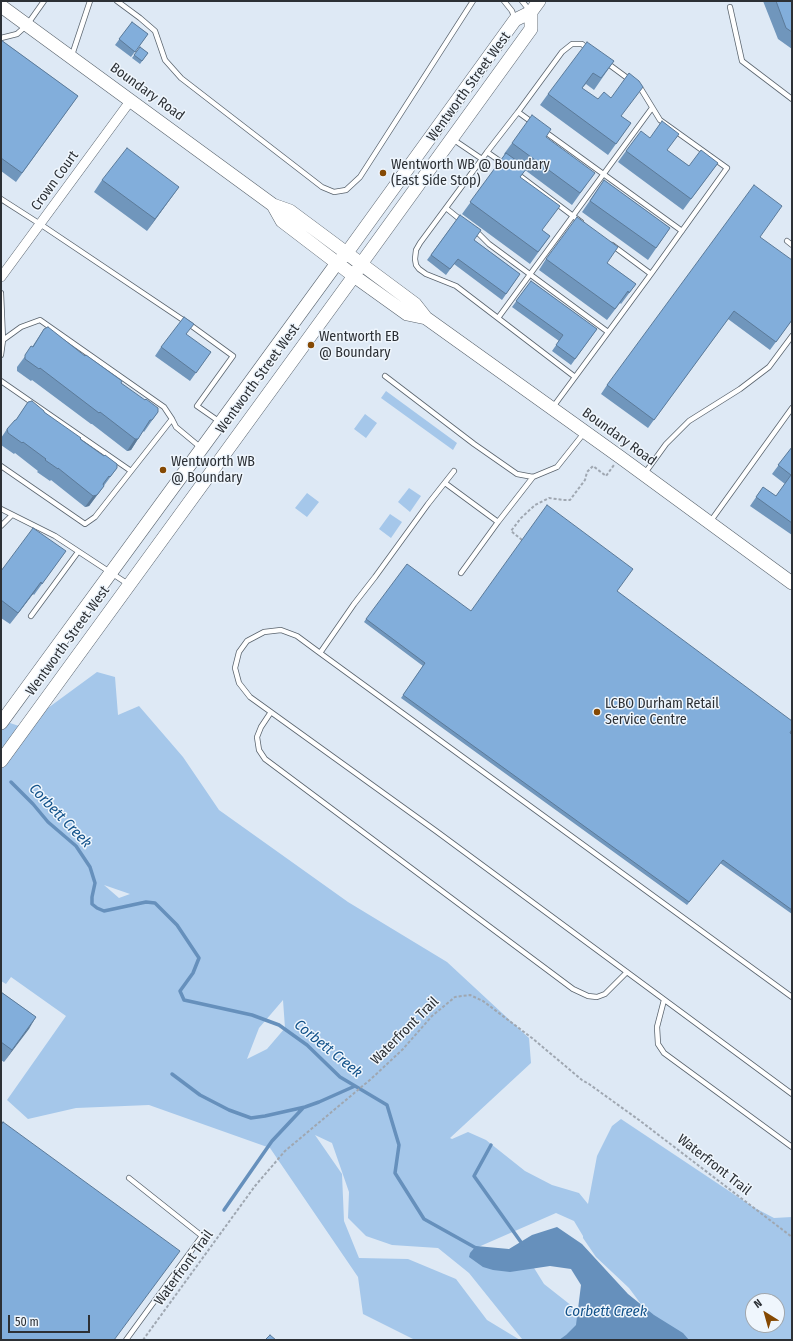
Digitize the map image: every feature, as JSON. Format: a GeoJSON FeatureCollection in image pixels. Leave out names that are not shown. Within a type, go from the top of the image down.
{"type":"FeatureCollection","features":[{"type":"Feature","properties":{"kind":"main road","name":"Wentworth Street West"},"geometry":{"type":"LineString","coordinates":[[1,723],[515,20],[531,12],[539,1]]}},
{"type":"Feature","properties":{"kind":"main road","name":"Boundary Road"},"geometry":{"type":"LineString","coordinates":[[1,6],[273,205],[290,211],[342,258],[354,276],[407,314],[426,318]]}},
{"type":"Feature","properties":{"kind":"main road","name":"Wentworth Street West"},"geometry":{"type":"LineString","coordinates":[[1,762],[354,276],[361,264],[531,29],[531,12]]}},
{"type":"Feature","properties":{"kind":"main road","name":"Boundary Road"},"geometry":{"type":"LineString","coordinates":[[342,258],[361,264],[415,304],[426,318],[792,583]]}},
{"type":"Feature","properties":{"kind":"street","name":"Crown Court"},"geometry":{"type":"LineString","coordinates":[[1,277],[131,100]]}},
{"type":"Feature","properties":{"kind":"lane"},"geometry":{"type":"LineString","coordinates":[[1,38],[17,34],[27,25],[44,1]]}},
{"type":"Feature","properties":{"kind":"lane"},"geometry":{"type":"LineString","coordinates":[[71,57],[90,1]]}},
{"type":"Feature","properties":{"kind":"lane"},"geometry":{"type":"LineString","coordinates":[[117,1],[155,31],[165,60],[181,78],[322,187],[334,192],[346,190],[360,177],[472,1]]}},
{"type":"Feature","properties":{"kind":"lane"},"geometry":{"type":"LineString","coordinates":[[504,1],[512,11],[515,20]]}},
{"type":"Feature","properties":{"kind":"lane"},"geometry":{"type":"LineString","coordinates":[[522,1],[531,12]]}},
{"type":"Feature","properties":{"kind":"lane"},"geometry":{"type":"LineString","coordinates":[[730,7],[742,61],[792,99]]}},
{"type":"Feature","properties":{"kind":"lane"},"geometry":{"type":"LineString","coordinates":[[575,377],[456,286],[426,274],[419,269],[416,265],[415,259],[416,250],[420,243],[562,52],[572,44],[582,44],[594,53]]}},
{"type":"Feature","properties":{"kind":"lane"},"geometry":{"type":"LineString","coordinates":[[552,408],[727,168],[660,120],[641,89],[600,58]]}},
{"type":"Feature","properties":{"kind":"lane"},"geometry":{"type":"LineString","coordinates":[[498,318],[652,108]]}},
{"type":"Feature","properties":{"kind":"lane"},"geometry":{"type":"LineString","coordinates":[[518,112],[682,230]]}},
{"type":"Feature","properties":{"kind":"lane"},"geometry":{"type":"LineString","coordinates":[[452,138],[482,159]]}},
{"type":"Feature","properties":{"kind":"lane"},"geometry":{"type":"LineString","coordinates":[[487,152],[506,166]]}},
{"type":"Feature","properties":{"kind":"lane"},"geometry":{"type":"LineString","coordinates":[[512,170],[586,226]]}},
{"type":"Feature","properties":{"kind":"lane"},"geometry":{"type":"LineString","coordinates":[[1,199],[189,324],[233,356],[197,406],[221,422]]}},
{"type":"Feature","properties":{"kind":"lane"},"geometry":{"type":"LineString","coordinates":[[446,208],[465,223]]}},
{"type":"Feature","properties":{"kind":"lane"},"geometry":{"type":"LineString","coordinates":[[471,227],[489,244],[608,332]]}},
{"type":"Feature","properties":{"kind":"lane"},"geometry":{"type":"LineString","coordinates":[[606,240],[650,274]]}},
{"type":"Feature","properties":{"kind":"lane"},"geometry":{"type":"LineString","coordinates":[[787,241],[792,245]]}},
{"type":"Feature","properties":{"kind":"lane"},"geometry":{"type":"LineString","coordinates":[[1,293],[3,340],[1,355]]}},
{"type":"Feature","properties":{"kind":"lane"},"geometry":{"type":"LineString","coordinates":[[3,340],[21,327],[40,320],[164,407],[176,427],[201,448]]}},
{"type":"Feature","properties":{"kind":"lane"},"geometry":{"type":"LineString","coordinates":[[644,475],[666,444],[689,421],[740,389],[769,367],[792,336]]}},
{"type":"Feature","properties":{"kind":"lane"},"geometry":{"type":"LineString","coordinates":[[385,376],[474,444],[517,474],[533,477]]}},
{"type":"Feature","properties":{"kind":"lane"},"geometry":{"type":"LineString","coordinates":[[1,381],[132,471]]}},
{"type":"Feature","properties":{"kind":"lane"},"geometry":{"type":"LineString","coordinates":[[709,523],[792,408]]}},
{"type":"Feature","properties":{"kind":"lane"},"geometry":{"type":"LineString","coordinates":[[1,466],[86,524],[95,517],[172,419]]}},
{"type":"Feature","properties":{"kind":"lane"},"geometry":{"type":"LineString","coordinates":[[461,573],[533,477],[557,467],[585,432]]}},
{"type":"Feature","properties":{"kind":"lane"},"geometry":{"type":"LineString","coordinates":[[320,653],[354,604],[454,471]]}},
{"type":"Feature","properties":{"kind":"lane"},"geometry":{"type":"LineString","coordinates":[[445,483],[498,522]]}},
{"type":"Feature","properties":{"kind":"lane"},"geometry":{"type":"LineString","coordinates":[[1,509],[54,536],[129,585]]}},
{"type":"Feature","properties":{"kind":"lane"},"geometry":{"type":"LineString","coordinates":[[1,526],[12,515]]}},
{"type":"Feature","properties":{"kind":"lane"},"geometry":{"type":"LineString","coordinates":[[31,616],[78,552]]}},
{"type":"Feature","properties":{"kind":"lane"},"geometry":{"type":"LineString","coordinates":[[792,997],[297,636],[281,630],[264,632],[247,641],[239,652],[235,668],[239,683],[250,697],[436,831],[792,1094]]}},
{"type":"Feature","properties":{"kind":"lane"},"geometry":{"type":"LineString","coordinates":[[271,712],[261,727],[257,737],[259,750],[265,759],[573,989],[588,996],[597,997],[605,994],[626,972]]}},
{"type":"Feature","properties":{"kind":"lane"},"geometry":{"type":"LineString","coordinates":[[664,1000],[657,1027],[658,1044],[664,1053],[792,1147]]}},
{"type":"Feature","properties":{"kind":"lane"},"geometry":{"type":"LineString","coordinates":[[126,1340],[202,1236],[129,1178]]}},
{"type":"Feature","properties":{"kind":"path"},"geometry":{"type":"LineString","coordinates":[[522,540],[511,531],[521,518],[535,505],[549,498],[570,500],[585,480],[587,472],[593,466],[606,476],[615,464]]}},
{"type":"Feature","properties":{"kind":"path","name":"Waterfront Trail"},"geometry":{"type":"LineString","coordinates":[[143,1340],[272,1165],[284,1151],[371,1079],[403,1049],[432,1016],[455,997],[470,995],[483,1001],[532,1038],[582,1080],[639,1120],[792,1237]]}},
{"type":"Feature","properties":{"kind":"shaded area"},"geometry":{"type":"Polygon","coordinates":[[[386,391],[457,443],[453,450],[381,398],[386,391]]]}},
{"type":"Feature","properties":{"kind":"shaded area"},"geometry":{"type":"Polygon","coordinates":[[[365,414],[377,423],[366,438],[354,429],[365,414]]]}},
{"type":"Feature","properties":{"kind":"shaded area"},"geometry":{"type":"Polygon","coordinates":[[[409,488],[421,496],[410,512],[398,502],[409,488]]]}},
{"type":"Feature","properties":{"kind":"shaded area"},"geometry":{"type":"Polygon","coordinates":[[[307,493],[319,502],[307,517],[295,508],[307,493]]]}},
{"type":"Feature","properties":{"kind":"shaded area"},"geometry":{"type":"Polygon","coordinates":[[[390,514],[402,522],[391,538],[379,529],[390,514]]]}},
{"type":"Feature","properties":{"kind":"shaded area"},"geometry":{"type":"Polygon","coordinates":[[[97,672],[115,677],[118,715],[139,706],[183,757],[219,810],[348,902],[447,962],[529,1038],[531,1063],[450,1138],[452,1139],[468,1132],[486,1140],[525,1171],[552,1185],[579,1193],[588,1204],[597,1156],[612,1126],[621,1119],[753,1207],[774,1218],[792,1217],[792,1340],[681,1340],[652,1319],[629,1288],[596,1257],[574,1221],[556,1213],[476,1248],[531,1263],[544,1284],[577,1310],[589,1340],[522,1339],[469,1273],[438,1248],[392,1245],[366,1236],[348,1218],[349,1192],[332,1143],[315,1135],[342,1174],[344,1221],[359,1258],[408,1259],[456,1279],[487,1320],[520,1340],[415,1340],[363,1314],[358,1277],[270,1148],[149,1105],[76,1108],[28,1119],[7,1100],[66,1016],[11,977],[6,984],[1,981],[1,718],[4,721],[22,727],[97,672]],[[104,885],[119,898],[130,894],[104,885]],[[283,1000],[259,1028],[247,1059],[267,1049],[285,1028],[283,1000]]]}},
{"type":"Feature","properties":{"kind":"water","name":"Corbett Creek"},"geometry":{"type":"Polygon","coordinates":[[[557,1227],[582,1244],[628,1294],[654,1315],[683,1333],[689,1340],[559,1340],[576,1325],[581,1285],[571,1269],[550,1266],[510,1272],[493,1270],[483,1267],[469,1257],[470,1253],[476,1246],[509,1249],[532,1235],[557,1227]]]}},
{"type":"Feature","properties":{"kind":"building"},"geometry":{"type":"Polygon","coordinates":[[[776,1],[792,1],[792,32],[786,28],[776,1]]]}},
{"type":"Feature","properties":{"kind":"building"},"geometry":{"type":"Polygon","coordinates":[[[132,22],[148,34],[135,52],[119,39],[132,22]]]}},
{"type":"Feature","properties":{"kind":"building"},"geometry":{"type":"Polygon","coordinates":[[[1,40],[78,96],[22,173],[1,158],[1,40]]]}},
{"type":"Feature","properties":{"kind":"building"},"geometry":{"type":"Polygon","coordinates":[[[587,42],[614,61],[601,78],[593,73],[582,88],[598,99],[604,92],[611,98],[629,73],[639,81],[643,87],[621,116],[631,123],[616,144],[548,94],[587,42]]]}},
{"type":"Feature","properties":{"kind":"building"},"geometry":{"type":"Polygon","coordinates":[[[140,47],[148,53],[142,61],[134,55],[140,47]]]}},
{"type":"Feature","properties":{"kind":"building"},"geometry":{"type":"Polygon","coordinates":[[[532,115],[551,129],[546,137],[595,173],[580,193],[512,143],[532,115]]]}},
{"type":"Feature","properties":{"kind":"building"},"geometry":{"type":"Polygon","coordinates":[[[662,121],[679,134],[667,150],[689,166],[701,150],[718,163],[691,199],[626,151],[641,131],[650,138],[662,121]]]}},
{"type":"Feature","properties":{"kind":"building"},"geometry":{"type":"Polygon","coordinates":[[[127,148],[179,187],[155,219],[102,180],[127,148]]]}},
{"type":"Feature","properties":{"kind":"building"},"geometry":{"type":"Polygon","coordinates":[[[506,153],[527,168],[520,177],[560,206],[542,230],[550,236],[538,252],[470,202],[506,153]]]}},
{"type":"Feature","properties":{"kind":"building"},"geometry":{"type":"Polygon","coordinates":[[[604,180],[670,228],[656,248],[590,201],[604,180]]]}},
{"type":"Feature","properties":{"kind":"building"},"geometry":{"type":"Polygon","coordinates":[[[754,185],[782,206],[760,237],[792,260],[792,320],[776,342],[734,311],[654,420],[607,385],[754,185]]]}},
{"type":"Feature","properties":{"kind":"building"},"geometry":{"type":"Polygon","coordinates":[[[460,215],[481,230],[474,240],[520,274],[506,294],[458,259],[450,269],[431,255],[460,215]]]}},
{"type":"Feature","properties":{"kind":"building"},"geometry":{"type":"Polygon","coordinates":[[[577,217],[618,247],[607,263],[636,284],[629,293],[628,291],[615,309],[546,259],[577,217]]]}},
{"type":"Feature","properties":{"kind":"building"},"geometry":{"type":"Polygon","coordinates":[[[531,281],[597,329],[575,359],[556,345],[563,335],[516,301],[531,281]]]}},
{"type":"Feature","properties":{"kind":"building"},"geometry":{"type":"Polygon","coordinates":[[[184,317],[194,324],[186,334],[211,352],[196,373],[161,347],[184,317]]]}},
{"type":"Feature","properties":{"kind":"building"},"geometry":{"type":"Polygon","coordinates":[[[48,327],[85,356],[86,355],[122,381],[121,383],[158,408],[158,412],[152,420],[150,420],[138,439],[135,439],[40,368],[39,369],[25,359],[25,355],[31,346],[33,347],[44,329],[48,327]]]}},
{"type":"Feature","properties":{"kind":"building"},"geometry":{"type":"Polygon","coordinates":[[[32,401],[44,412],[81,438],[80,439],[117,464],[117,468],[103,484],[104,486],[97,495],[93,496],[58,468],[45,460],[46,459],[8,433],[7,429],[16,420],[28,402],[32,401]]]}},
{"type":"Feature","properties":{"kind":"building"},"geometry":{"type":"Polygon","coordinates":[[[792,447],[792,523],[756,497],[763,487],[776,496],[791,475],[778,465],[792,447]]]}},
{"type":"Feature","properties":{"kind":"building","name":"LCBO Durham Retail Service Centre"},"geometry":{"type":"Polygon","coordinates":[[[547,505],[633,569],[617,591],[792,721],[792,729],[790,733],[792,734],[792,910],[723,860],[689,902],[403,695],[425,663],[366,619],[407,564],[471,611],[547,505]]]}},
{"type":"Feature","properties":{"kind":"building"},"geometry":{"type":"Polygon","coordinates":[[[33,528],[66,551],[42,584],[41,582],[18,613],[1,600],[1,571],[33,528]]]}},
{"type":"Feature","properties":{"kind":"building"},"geometry":{"type":"Polygon","coordinates":[[[1,992],[36,1017],[12,1050],[1,1042],[1,992]]]}},
{"type":"Feature","properties":{"kind":"building"},"geometry":{"type":"Polygon","coordinates":[[[3,1122],[180,1251],[114,1340],[1,1340],[1,1125],[3,1122]]]}},
{"type":"Feature","properties":{"kind":"building"},"geometry":{"type":"Polygon","coordinates":[[[270,1335],[276,1340],[265,1340],[270,1335]]]}},
{"type":"Feature","properties":{"kind":"waterway","name":"Corbett Creek"},"geometry":{"type":"LineString","coordinates":[[11,782],[33,804],[48,822],[76,846],[90,867],[95,883],[92,904],[104,911],[146,902],[155,903],[177,925],[199,958],[193,973],[180,991],[184,1000],[252,1015],[279,1025],[307,1045],[340,1077],[387,1105],[399,1145],[395,1173],[424,1219],[476,1248]]}},
{"type":"Feature","properties":{"kind":"waterway"},"geometry":{"type":"LineString","coordinates":[[172,1074],[200,1095],[229,1110],[251,1118],[305,1107],[355,1086]]}},
{"type":"Feature","properties":{"kind":"waterway"},"geometry":{"type":"LineString","coordinates":[[224,1210],[272,1141],[303,1108]]}},
{"type":"Feature","properties":{"kind":"waterway"},"geometry":{"type":"LineString","coordinates":[[491,1145],[474,1176],[523,1245]]}},
{"type":"Feature","properties":{"kind":"place","name":"Wentworth WB @ Boundary (East Side Stop)"},"geometry":{"type":"Point","coordinates":[383,173]}},
{"type":"Feature","properties":{"kind":"place","name":"Wentworth EB @ Boundary"},"geometry":{"type":"Point","coordinates":[311,345]}},
{"type":"Feature","properties":{"kind":"place","name":"Wentworth WB @ Boundary"},"geometry":{"type":"Point","coordinates":[163,470]}},
{"type":"Feature","properties":{"kind":"place","name":"LCBO Durham Retail Service Centre"},"geometry":{"type":"Point","coordinates":[597,712]}}]}
